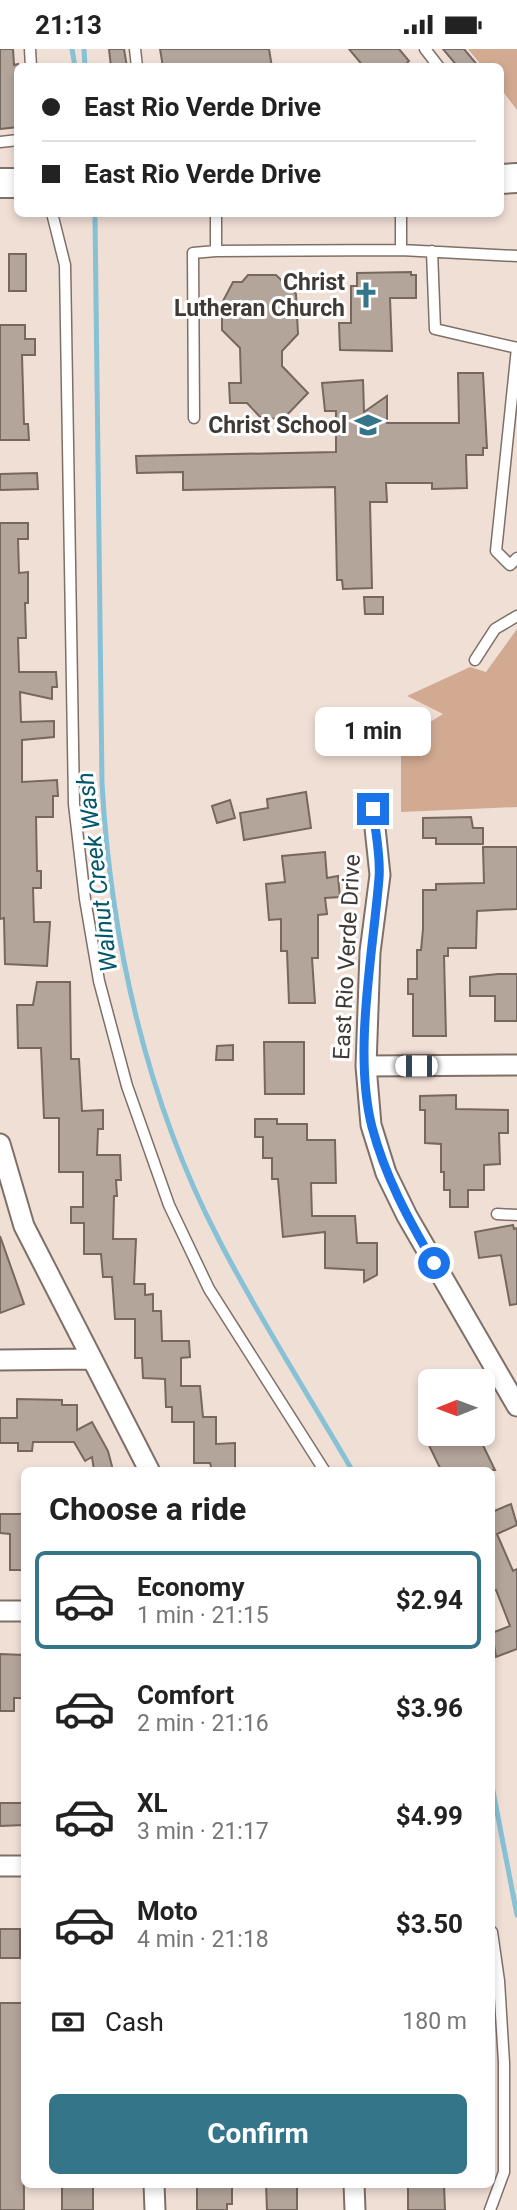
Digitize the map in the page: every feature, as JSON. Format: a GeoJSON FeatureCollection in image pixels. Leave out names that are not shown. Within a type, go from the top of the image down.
{"type":"FeatureCollection","features":[{"type":"Feature","properties":{"kind":"street","name":"East Rio Verde Drive"},"geometry":{"type":"LineString","coordinates":[[373,809],[380,875],[370,953],[366,1066],[372,1125],[386,1173],[407,1216],[516,1403]]}},
{"type":"Feature","properties":{"kind":"street"},"geometry":{"type":"LineString","coordinates":[[366,1066],[517,1065]]}},
{"type":"Feature","properties":{"kind":"street"},"geometry":{"type":"LineString","coordinates":[[0,1145],[24,1226],[147,1467]]}},
{"type":"Feature","properties":{"kind":"street"},"geometry":{"type":"LineString","coordinates":[[0,1360],[91,1359]]}},
{"type":"Feature","properties":{"kind":"street"},"geometry":{"type":"LineString","coordinates":[[0,1611],[21,1611]]}},
{"type":"Feature","properties":{"kind":"street"},"geometry":{"type":"LineString","coordinates":[[0,1866],[21,1866]]}},
{"type":"Feature","properties":{"kind":"street"},"geometry":{"type":"LineString","coordinates":[[154,2188],[155,2210]]}},
{"type":"Feature","properties":{"kind":"street"},"geometry":{"type":"LineString","coordinates":[[354,2188],[355,2210]]}},
{"type":"Feature","properties":{"kind":"lane"},"geometry":{"type":"LineString","coordinates":[[425,49],[436,63]]}},
{"type":"Feature","properties":{"kind":"lane"},"geometry":{"type":"LineString","coordinates":[[53,217],[65,265],[74,804],[85,899],[99,981],[127,1086],[169,1205],[209,1289],[322,1467]]}},
{"type":"Feature","properties":{"kind":"lane"},"geometry":{"type":"LineString","coordinates":[[216,217],[216,251]]}},
{"type":"Feature","properties":{"kind":"lane"},"geometry":{"type":"LineString","coordinates":[[401,217],[401,250]]}},
{"type":"Feature","properties":{"kind":"lane"},"geometry":{"type":"LineString","coordinates":[[194,418],[192,253],[401,250],[517,256]]}},
{"type":"Feature","properties":{"kind":"lane"},"geometry":{"type":"LineString","coordinates":[[432,251],[435,329],[516,348],[496,551],[510,565],[517,558]]}},
{"type":"Feature","properties":{"kind":"lane"},"geometry":{"type":"LineString","coordinates":[[475,660],[495,629],[517,616]]}},
{"type":"Feature","properties":{"kind":"lane"},"geometry":{"type":"LineString","coordinates":[[497,1214],[517,1215]]}},
{"type":"Feature","properties":{"kind":"lane"},"geometry":{"type":"LineString","coordinates":[[490,2210],[504,2172],[504,2063],[495,1953]]}},
{"type":"Feature","properties":{"kind":"shaded area"},"geometry":{"type":"Polygon","coordinates":[[[468,49],[517,49],[517,110],[504,93],[504,63],[480,63],[468,49]]]}},
{"type":"Feature","properties":{"kind":"shaded area"},"geometry":{"type":"Polygon","coordinates":[[[517,629],[517,807],[401,812],[401,740],[443,714],[407,696],[470,667],[486,672],[517,629]]]}},
{"type":"Feature","properties":{"kind":"building"},"geometry":{"type":"Polygon","coordinates":[[[0,49],[13,49],[14,127],[0,129],[0,49]]]}},
{"type":"Feature","properties":{"kind":"building"},"geometry":{"type":"Polygon","coordinates":[[[109,49],[124,49],[126,63],[111,63],[109,49]]]}},
{"type":"Feature","properties":{"kind":"building"},"geometry":{"type":"Polygon","coordinates":[[[160,49],[269,49],[271,63],[162,63],[160,49]]]}},
{"type":"Feature","properties":{"kind":"building"},"geometry":{"type":"Polygon","coordinates":[[[349,49],[399,49],[409,61],[407,63],[361,63],[349,49]]]}},
{"type":"Feature","properties":{"kind":"building"},"geometry":{"type":"Polygon","coordinates":[[[443,49],[464,49],[476,63],[455,63],[443,49]]]}},
{"type":"Feature","properties":{"kind":"building"},"geometry":{"type":"Polygon","coordinates":[[[9,254],[26,254],[26,291],[9,291],[9,254]]]}},
{"type":"Feature","properties":{"kind":"building"},"geometry":{"type":"Polygon","coordinates":[[[411,272],[411,275],[416,275],[416,298],[390,298],[392,351],[340,350],[339,323],[351,323],[351,286],[357,286],[357,273],[411,272]]]}},
{"type":"Feature","properties":{"kind":"building"},"geometry":{"type":"Polygon","coordinates":[[[248,275],[276,275],[296,294],[298,334],[282,351],[282,366],[308,393],[284,418],[262,419],[247,403],[230,403],[229,383],[241,383],[240,348],[222,330],[222,303],[233,282],[242,282],[248,275]]]}},
{"type":"Feature","properties":{"kind":"building"},"geometry":{"type":"Polygon","coordinates":[[[0,325],[25,325],[25,339],[35,339],[35,355],[22,355],[24,424],[28,424],[29,440],[0,440],[0,325]]]}},
{"type":"Feature","properties":{"kind":"building"},"geometry":{"type":"Polygon","coordinates":[[[458,373],[483,373],[487,448],[483,448],[483,455],[466,455],[467,488],[432,489],[432,483],[386,483],[387,502],[370,502],[372,588],[343,589],[342,580],[337,580],[335,487],[183,490],[183,472],[137,473],[136,456],[336,452],[336,411],[325,411],[322,383],[363,380],[364,412],[387,396],[387,423],[459,423],[458,373]]]}},
{"type":"Feature","properties":{"kind":"building"},"geometry":{"type":"Polygon","coordinates":[[[37,473],[38,489],[0,490],[0,474],[37,473]]]}},
{"type":"Feature","properties":{"kind":"building"},"geometry":{"type":"Polygon","coordinates":[[[0,523],[28,523],[28,539],[18,539],[19,573],[28,572],[26,638],[18,638],[19,672],[56,672],[57,687],[52,687],[52,699],[20,692],[21,722],[54,721],[54,737],[22,740],[22,782],[57,780],[58,796],[53,796],[53,817],[36,817],[37,871],[41,871],[41,888],[33,888],[34,922],[50,922],[47,966],[5,964],[4,918],[0,919],[0,523]]]}},
{"type":"Feature","properties":{"kind":"building"},"geometry":{"type":"Polygon","coordinates":[[[364,597],[383,597],[383,614],[365,614],[364,597]]]}},
{"type":"Feature","properties":{"kind":"building"},"geometry":{"type":"Polygon","coordinates":[[[306,792],[311,828],[244,840],[240,813],[268,808],[267,799],[306,792]]]}},
{"type":"Feature","properties":{"kind":"building"},"geometry":{"type":"Polygon","coordinates":[[[230,800],[235,818],[217,823],[212,806],[230,800]]]}},
{"type":"Feature","properties":{"kind":"building"},"geometry":{"type":"Polygon","coordinates":[[[471,817],[473,828],[483,828],[483,844],[436,844],[436,838],[423,838],[423,818],[471,817]]]}},
{"type":"Feature","properties":{"kind":"building"},"geometry":{"type":"Polygon","coordinates":[[[483,847],[517,847],[517,909],[477,911],[476,948],[448,948],[448,956],[444,956],[446,1036],[413,1036],[413,994],[408,994],[408,979],[417,979],[417,950],[421,950],[423,929],[423,890],[436,890],[436,884],[484,883],[483,847]]]}},
{"type":"Feature","properties":{"kind":"building"},"geometry":{"type":"Polygon","coordinates":[[[325,852],[327,878],[338,876],[340,897],[325,898],[327,914],[318,915],[318,958],[312,958],[315,1003],[289,1003],[287,951],[281,951],[281,919],[269,920],[266,884],[285,882],[282,856],[325,852]]]}},
{"type":"Feature","properties":{"kind":"building"},"geometry":{"type":"Polygon","coordinates":[[[517,974],[517,1021],[495,1021],[495,996],[470,996],[470,977],[517,974]]]}},
{"type":"Feature","properties":{"kind":"building"},"geometry":{"type":"Polygon","coordinates":[[[37,982],[70,982],[71,1059],[79,1059],[82,1111],[103,1110],[103,1129],[98,1129],[97,1155],[120,1155],[121,1180],[116,1180],[113,1239],[136,1239],[134,1284],[145,1284],[145,1295],[153,1294],[153,1311],[161,1311],[162,1341],[189,1341],[190,1357],[181,1358],[181,1386],[200,1386],[203,1417],[216,1417],[216,1444],[235,1443],[235,1467],[211,1467],[210,1463],[194,1463],[194,1422],[172,1422],[172,1407],[166,1407],[165,1379],[143,1378],[142,1358],[135,1358],[135,1319],[115,1319],[112,1277],[103,1277],[101,1254],[84,1254],[84,1223],[71,1223],[71,1207],[83,1207],[83,1172],[59,1172],[59,1118],[44,1118],[41,1048],[18,1048],[17,1005],[33,1005],[37,982]]]}},
{"type":"Feature","properties":{"kind":"building"},"geometry":{"type":"Polygon","coordinates":[[[264,1042],[304,1042],[304,1094],[265,1094],[264,1042]]]}},
{"type":"Feature","properties":{"kind":"building"},"geometry":{"type":"Polygon","coordinates":[[[233,1045],[233,1060],[216,1060],[217,1046],[233,1045]]]}},
{"type":"Feature","properties":{"kind":"building"},"geometry":{"type":"Polygon","coordinates":[[[456,1095],[456,1109],[508,1110],[508,1133],[499,1133],[500,1164],[484,1165],[484,1190],[468,1190],[468,1207],[450,1207],[450,1190],[444,1190],[444,1172],[441,1172],[441,1144],[425,1143],[425,1110],[420,1110],[420,1096],[456,1095]]]}},
{"type":"Feature","properties":{"kind":"building"},"geometry":{"type":"Polygon","coordinates":[[[255,1119],[277,1119],[277,1124],[307,1124],[307,1140],[335,1140],[336,1183],[311,1183],[312,1216],[355,1216],[357,1243],[377,1243],[377,1275],[364,1282],[364,1270],[325,1268],[325,1232],[283,1237],[278,1179],[272,1179],[272,1158],[263,1158],[263,1137],[255,1137],[255,1119]]]}},
{"type":"Feature","properties":{"kind":"building"},"geometry":{"type":"Polygon","coordinates":[[[513,1225],[514,1229],[517,1228],[517,1304],[510,1305],[501,1255],[479,1258],[475,1232],[513,1225]]]}},
{"type":"Feature","properties":{"kind":"building"},"geometry":{"type":"Polygon","coordinates":[[[0,1236],[24,1304],[0,1313],[0,1236]]]}},
{"type":"Feature","properties":{"kind":"building"},"geometry":{"type":"Polygon","coordinates":[[[17,1399],[62,1400],[62,1405],[77,1405],[77,1430],[92,1422],[108,1451],[112,1467],[94,1467],[92,1457],[85,1461],[74,1442],[33,1442],[32,1451],[18,1451],[18,1443],[0,1443],[0,1418],[17,1418],[17,1399]]]}},
{"type":"Feature","properties":{"kind":"building"},"geometry":{"type":"Polygon","coordinates":[[[429,1446],[483,1446],[494,1467],[440,1467],[429,1446]]]}},
{"type":"Feature","properties":{"kind":"building"},"geometry":{"type":"Polygon","coordinates":[[[511,1504],[517,1525],[497,1534],[513,1571],[517,1569],[517,1649],[496,1657],[495,1632],[510,1626],[495,1590],[495,1511],[511,1504]]]}},
{"type":"Feature","properties":{"kind":"building"},"geometry":{"type":"Polygon","coordinates":[[[0,1514],[21,1514],[21,1570],[10,1570],[10,1534],[0,1533],[0,1514]]]}},
{"type":"Feature","properties":{"kind":"building"},"geometry":{"type":"Polygon","coordinates":[[[0,1654],[21,1655],[21,1698],[14,1698],[14,1711],[0,1711],[0,1654]]]}},
{"type":"Feature","properties":{"kind":"building"},"geometry":{"type":"Polygon","coordinates":[[[0,1803],[21,1803],[21,1825],[0,1826],[0,1803]]]}},
{"type":"Feature","properties":{"kind":"building"},"geometry":{"type":"Polygon","coordinates":[[[0,1929],[20,1929],[20,1958],[0,1958],[0,1929]]]}},
{"type":"Feature","properties":{"kind":"building"},"geometry":{"type":"Polygon","coordinates":[[[0,2003],[21,2003],[21,2188],[24,2188],[24,2210],[0,2210],[0,2003]]]}},
{"type":"Feature","properties":{"kind":"building"},"geometry":{"type":"Polygon","coordinates":[[[62,2188],[93,2188],[93,2210],[62,2210],[62,2188]]]}},
{"type":"Feature","properties":{"kind":"building"},"geometry":{"type":"Polygon","coordinates":[[[197,2188],[232,2188],[232,2204],[227,2204],[227,2210],[197,2210],[197,2188]]]}},
{"type":"Feature","properties":{"kind":"building"},"geometry":{"type":"Polygon","coordinates":[[[266,2188],[297,2188],[297,2210],[267,2210],[266,2188]]]}},
{"type":"Feature","properties":{"kind":"building"},"geometry":{"type":"Polygon","coordinates":[[[408,2188],[444,2188],[445,2210],[408,2210],[408,2188]]]}},
{"type":"Feature","properties":{"kind":"waterway"},"geometry":{"type":"LineString","coordinates":[[72,49],[74,63]]}},
{"type":"Feature","properties":{"kind":"waterway","name":"Walnut Creek Wash"},"geometry":{"type":"LineString","coordinates":[[84,49],[85,63]]}},
{"type":"Feature","properties":{"kind":"waterway","name":"Walnut Creek Wash"},"geometry":{"type":"LineString","coordinates":[[95,217],[102,784],[114,901],[124,960],[152,1075],[193,1187],[250,1298],[350,1467]]}},
{"type":"Feature","properties":{"kind":"waterway","name":"Walnut Creek Wash"},"geometry":{"type":"LineString","coordinates":[[495,1801],[517,1915]]}},
{"type":"Feature","properties":{"kind":"place","name":"Christ Lutheran Church"},"geometry":{"type":"Point","coordinates":[366,295]}},
{"type":"Feature","properties":{"kind":"place","name":"Christ School"},"geometry":{"type":"Point","coordinates":[368,425]}},
{"type":"Feature","properties":{"kind":"route"},"geometry":{"type":"LineString","coordinates":[[373,809],[380,875],[370,953],[366,1066],[372,1125],[386,1173],[434,1263]]}}]}
